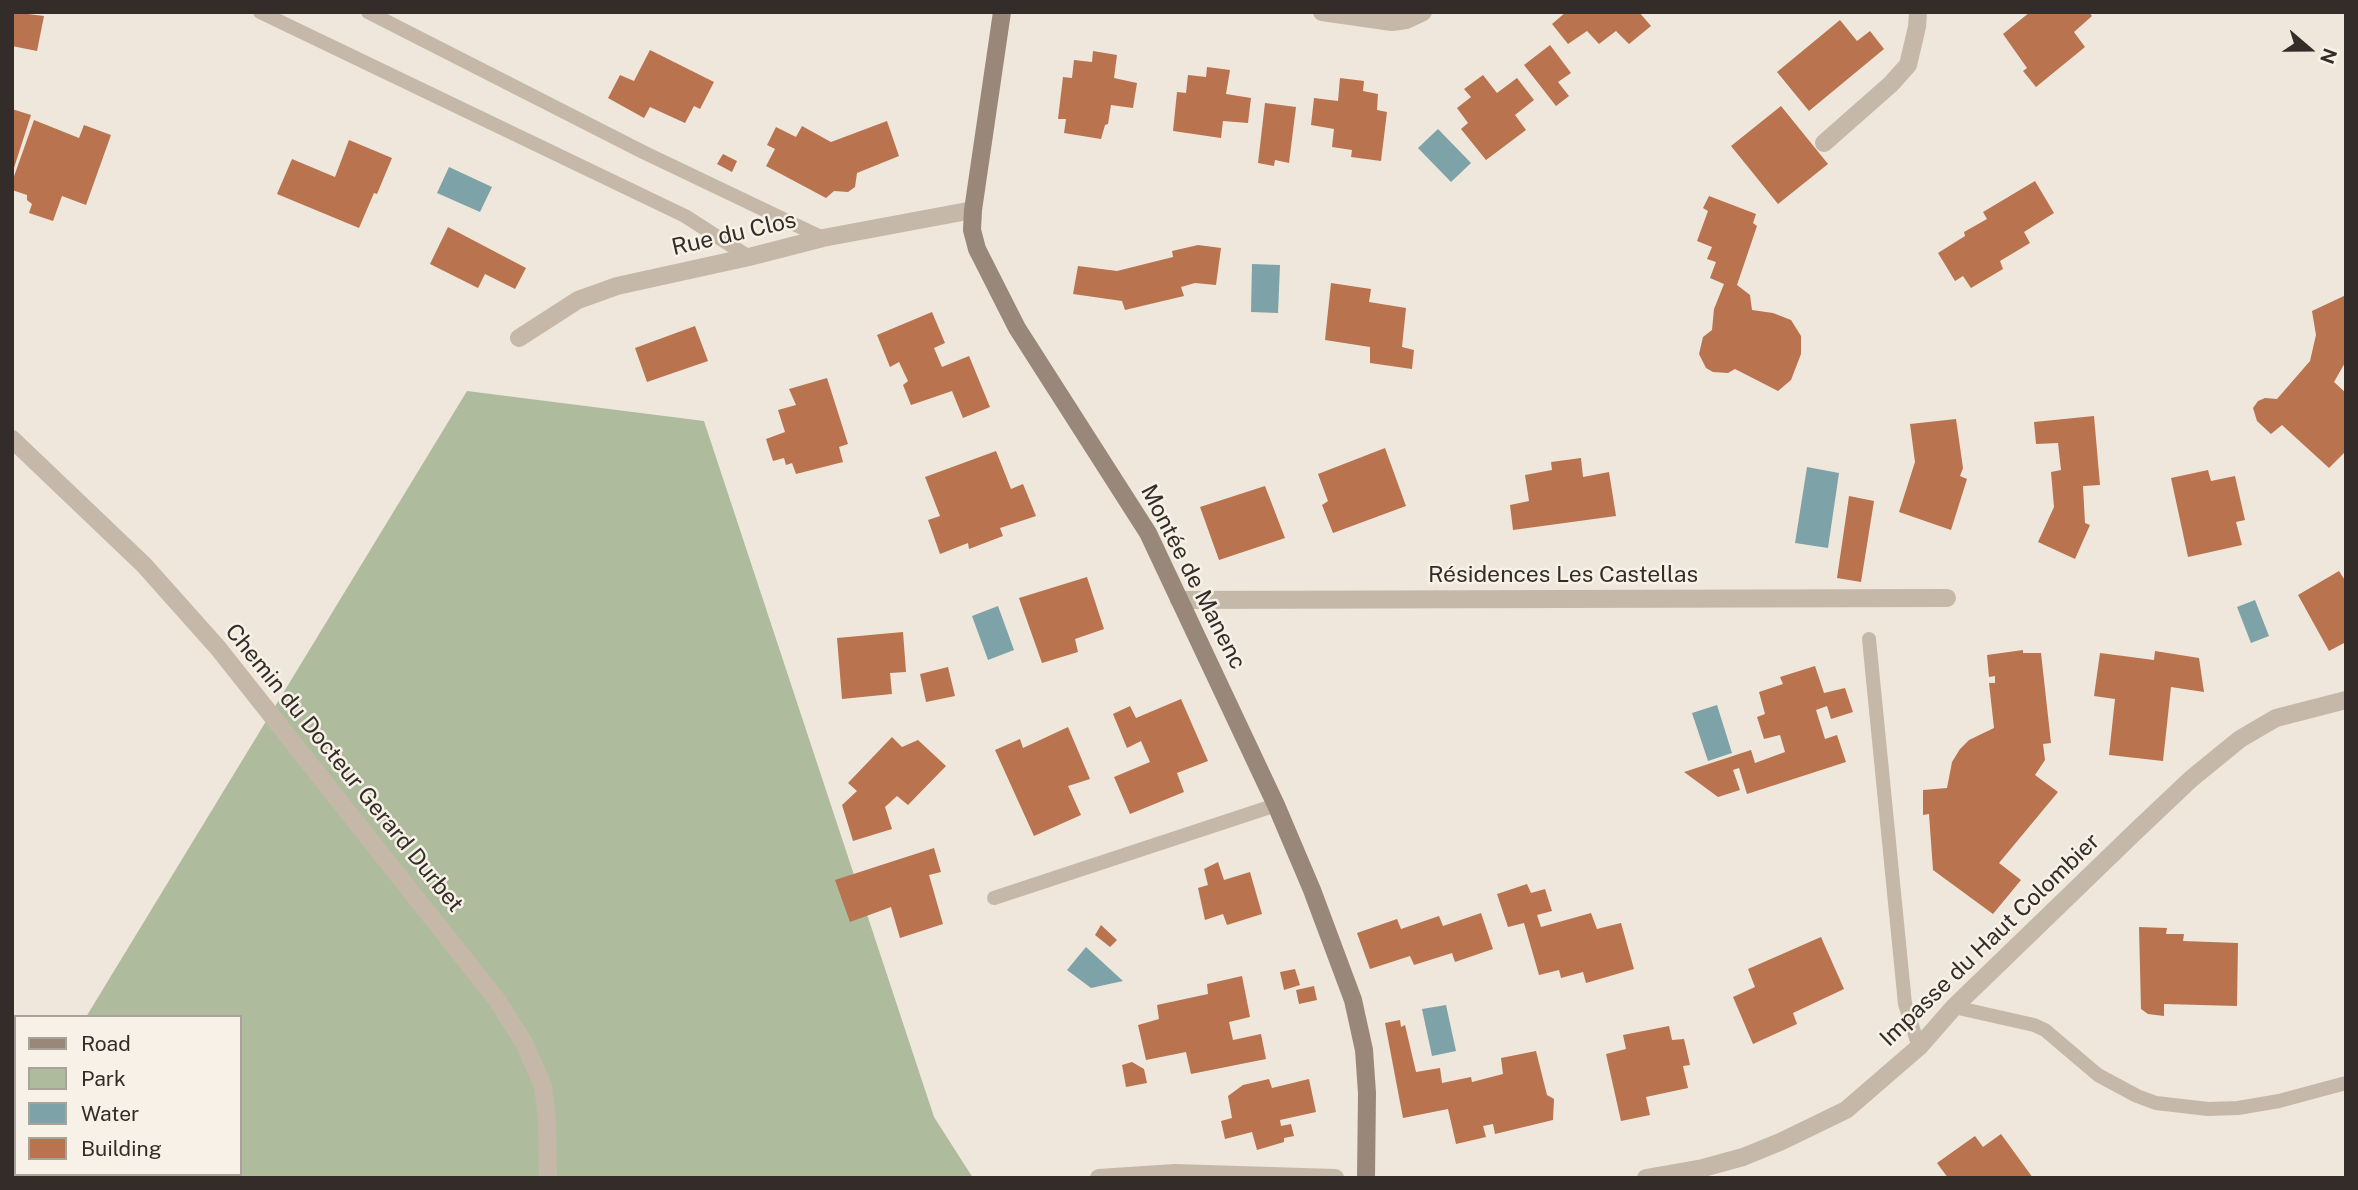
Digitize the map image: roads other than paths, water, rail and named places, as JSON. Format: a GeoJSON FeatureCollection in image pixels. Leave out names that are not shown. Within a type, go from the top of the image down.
{"type":"FeatureCollection","features":[{"type":"Feature","properties":{"kind":"street","name":"Montée de Manenc"},"geometry":{"type":"LineString","coordinates":[[1002,12],[973,209],[975,239],[989,275],[1017,328],[1148,533],[1276,805],[1312,890],[1353,1000],[1364,1050],[1367,1093],[1366,1178]]}},
{"type":"Feature","properties":{"kind":"street"},"geometry":{"type":"LineString","coordinates":[[1322,12],[1392,22],[1406,20],[1423,12]]}},
{"type":"Feature","properties":{"kind":"street"},"geometry":{"type":"LineString","coordinates":[[1824,143],[1909,65],[1918,12]]}},
{"type":"Feature","properties":{"kind":"street","name":"Rue du Clos"},"geometry":{"type":"LineString","coordinates":[[519,338],[590,294],[822,238],[973,209]]}},
{"type":"Feature","properties":{"kind":"street","name":"Chemin du Docteur Gerard Durbet"},"geometry":{"type":"LineString","coordinates":[[12,439],[144,565],[218,648],[497,1000],[524,1043],[543,1086],[547,1120],[548,1178]]}},
{"type":"Feature","properties":{"kind":"street","name":"Résidences Les Castellas"},"geometry":{"type":"LineString","coordinates":[[1179,600],[1947,598]]}},
{"type":"Feature","properties":{"kind":"street","name":"Impasse du Haut Colombier"},"geometry":{"type":"LineString","coordinates":[[1646,1178],[1703,1168],[1743,1157],[1846,1110],[1919,1047],[1954,1007],[2191,779],[2240,739],[2276,718],[2346,700]]}},
{"type":"Feature","properties":{"kind":"street"},"geometry":{"type":"LineString","coordinates":[[1099,1178],[1175,1173],[1335,1178]]}},
{"type":"Feature","properties":{"kind":"lane"},"geometry":{"type":"LineString","coordinates":[[260,12],[685,216],[750,257]]}},
{"type":"Feature","properties":{"kind":"lane"},"geometry":{"type":"LineString","coordinates":[[368,12],[643,152],[822,238]]}},
{"type":"Feature","properties":{"kind":"lane"},"geometry":{"type":"LineString","coordinates":[[1869,639],[1905,1004],[1919,1047]]}},
{"type":"Feature","properties":{"kind":"lane"},"geometry":{"type":"LineString","coordinates":[[994,898],[1276,805]]}},
{"type":"Feature","properties":{"kind":"lane"},"geometry":{"type":"LineString","coordinates":[[1954,1007],[2045,1030],[2098,1075],[2156,1103],[2208,1109],[2238,1108],[2270,1103],[2346,1083]]}},
{"type":"Feature","properties":{"kind":"water"},"geometry":{"type":"Polygon","coordinates":[[[1438,129],[1471,163],[1451,182],[1418,148],[1438,129]]]}},
{"type":"Feature","properties":{"kind":"water"},"geometry":{"type":"Polygon","coordinates":[[[449,167],[492,187],[480,212],[437,193],[449,167]]]}},
{"type":"Feature","properties":{"kind":"water"},"geometry":{"type":"Polygon","coordinates":[[[1252,264],[1280,265],[1278,313],[1251,312],[1252,264]]]}},
{"type":"Feature","properties":{"kind":"water"},"geometry":{"type":"Polygon","coordinates":[[[1807,467],[1839,473],[1828,548],[1795,543],[1807,467]]]}},
{"type":"Feature","properties":{"kind":"water"},"geometry":{"type":"Polygon","coordinates":[[[2255,600],[2269,636],[2251,643],[2237,607],[2255,600]]]}},
{"type":"Feature","properties":{"kind":"water"},"geometry":{"type":"Polygon","coordinates":[[[998,606],[1014,650],[988,660],[972,616],[998,606]]]}},
{"type":"Feature","properties":{"kind":"water"},"geometry":{"type":"Polygon","coordinates":[[[1717,705],[1732,753],[1708,761],[1692,713],[1717,705]]]}},
{"type":"Feature","properties":{"kind":"water"},"geometry":{"type":"Polygon","coordinates":[[[1086,947],[1123,981],[1091,988],[1067,970],[1086,947]]]}},
{"type":"Feature","properties":{"kind":"water"},"geometry":{"type":"Polygon","coordinates":[[[1446,1005],[1456,1051],[1432,1056],[1422,1009],[1446,1005]]]}}]}
